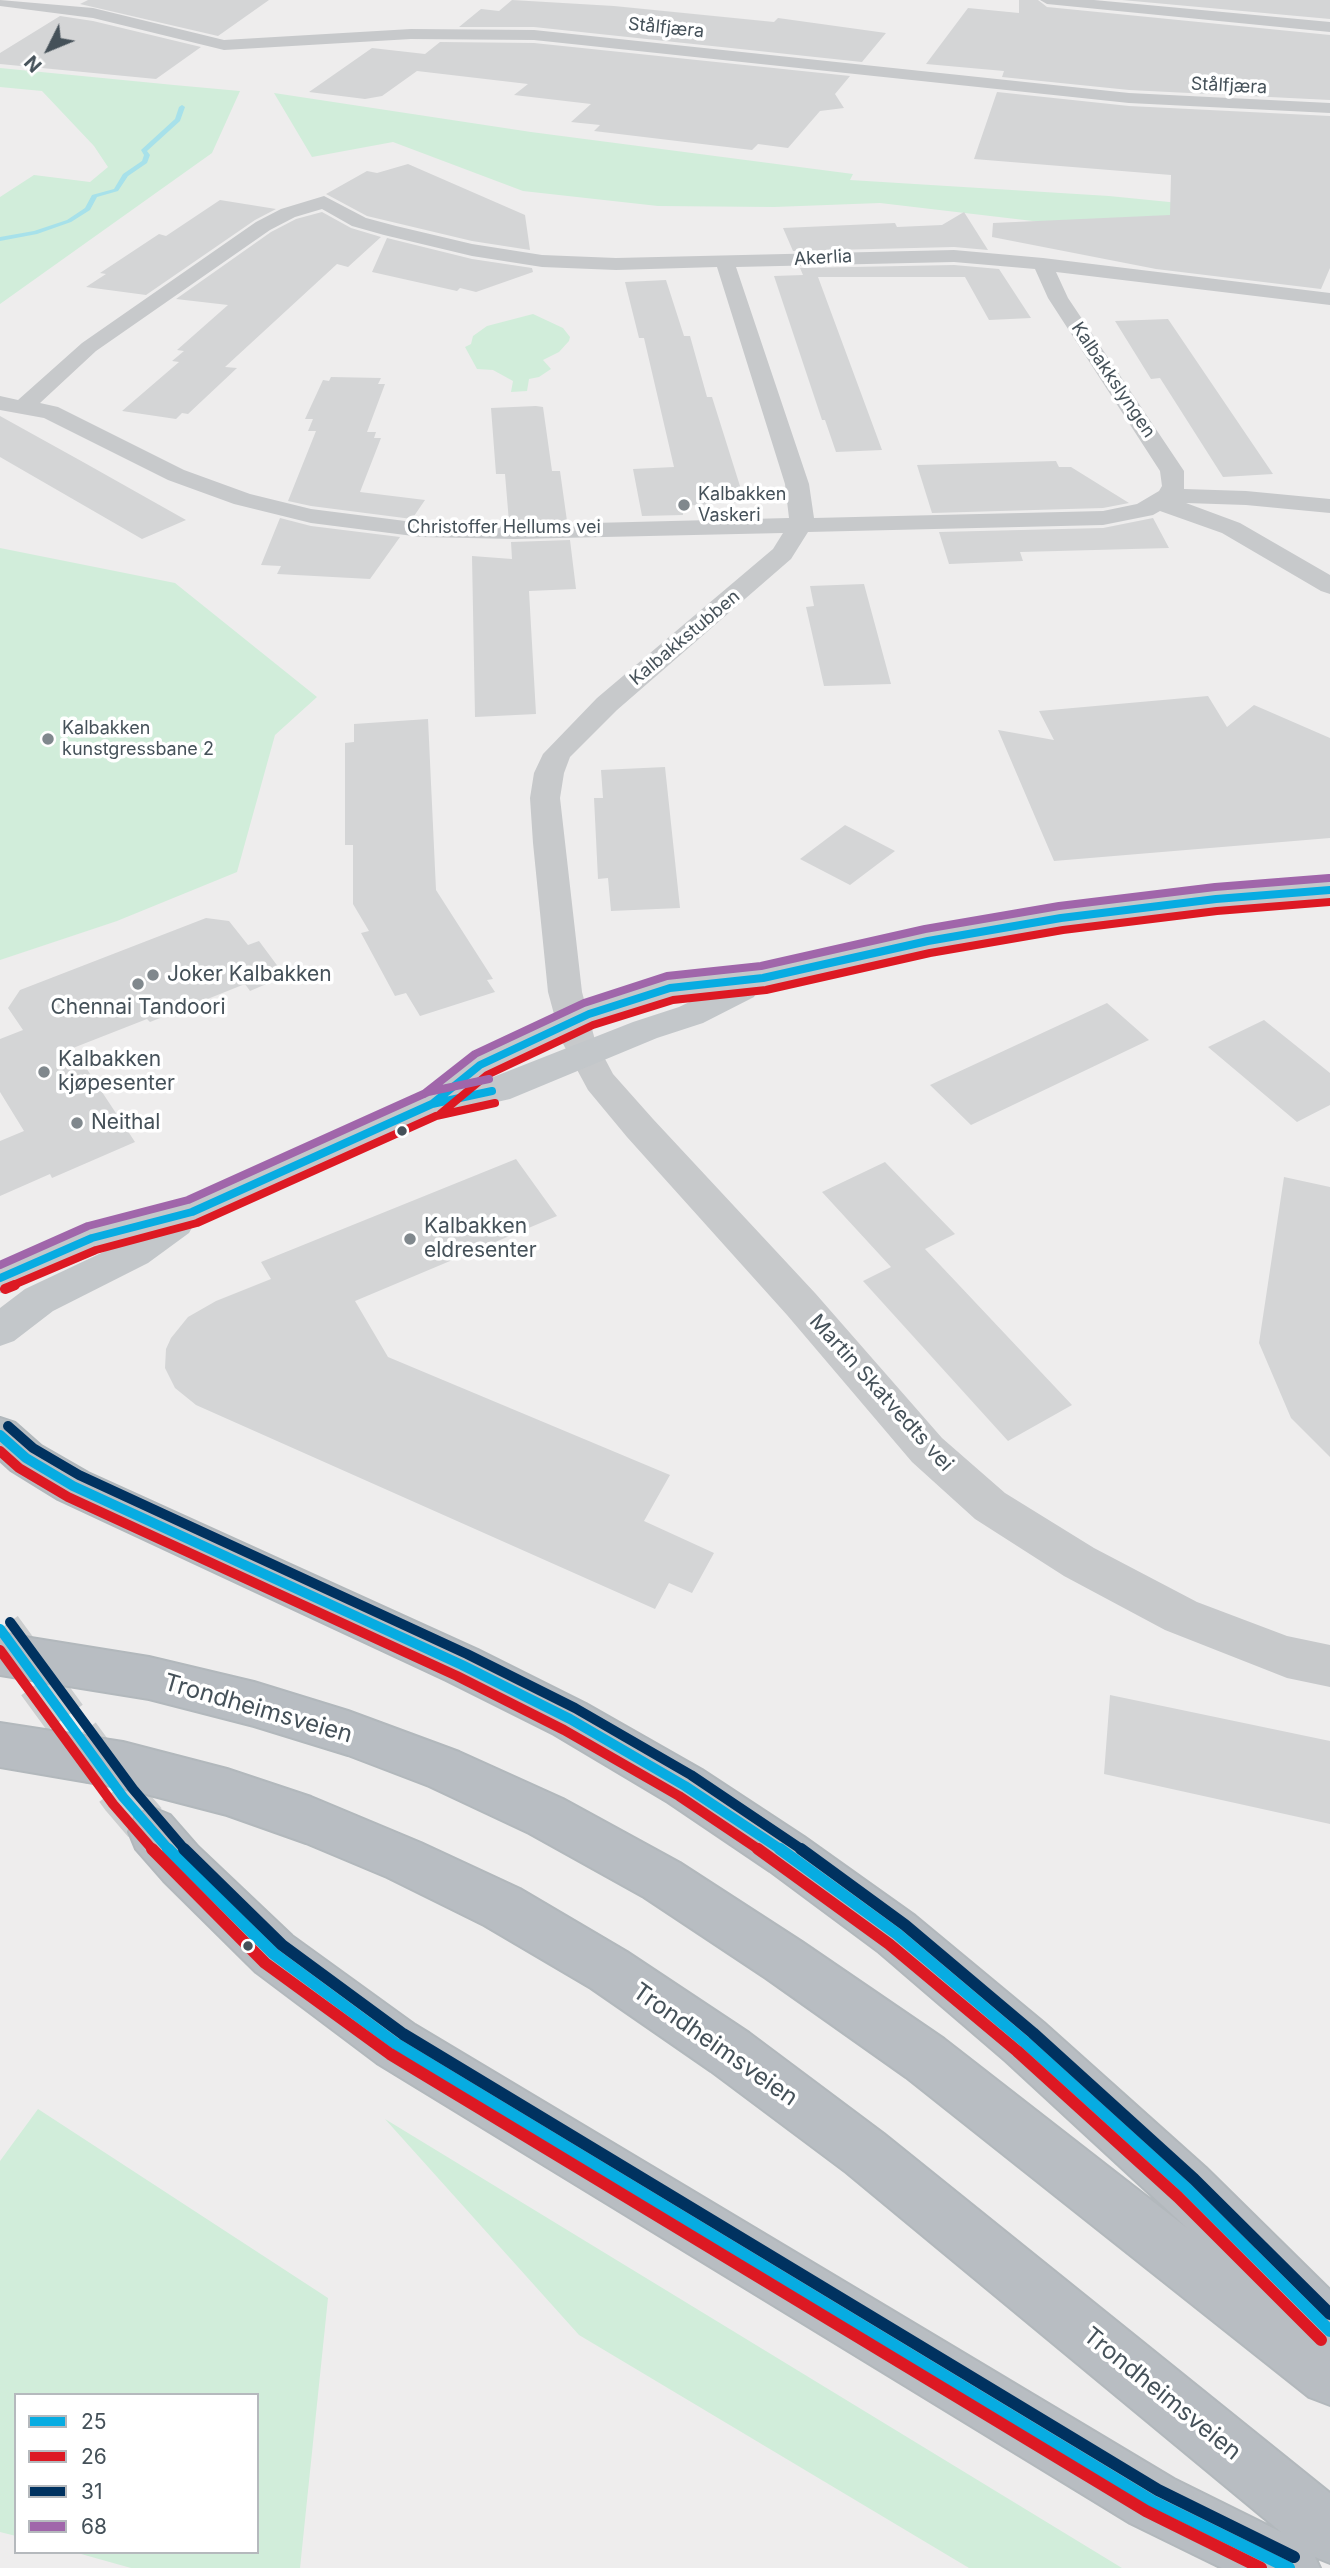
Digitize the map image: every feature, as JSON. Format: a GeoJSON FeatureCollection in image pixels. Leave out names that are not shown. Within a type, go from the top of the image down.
{"type":"FeatureCollection","features":[{"type":"Feature","properties":{"kind":"highway"},"geometry":{"type":"LineString","coordinates":[[0,1435],[26,1458],[73,1486],[462,1665],[570,1719],[685,1786],[787,1854],[897,1934],[1025,2042],[1186,2188],[1330,2331]]}},
{"type":"Feature","properties":{"kind":"highway","name":"Trondheimsveien"},"geometry":{"type":"LineString","coordinates":[[0,1654],[149,1678],[254,1704],[348,1733],[442,1768],[546,1816],[662,1880],[784,1960],[925,2058],[1330,2376]]}},
{"type":"Feature","properties":{"kind":"highway","name":"Trondheimsveien"},"geometry":{"type":"LineString","coordinates":[[0,1745],[123,1765],[227,1792],[311,1821],[404,1860],[502,1907],[609,1970],[730,2053],[865,2153],[1330,2532]]}},
{"type":"Feature","properties":{"kind":"highway"},"geometry":{"type":"LineString","coordinates":[[153,1832],[181,1864],[274,1954],[396,2044],[1152,2501],[1289,2568]]}},
{"type":"Feature","properties":{"kind":"main road"},"geometry":{"type":"LineString","coordinates":[[0,1278],[92,1238],[192,1212],[432,1104],[498,1090],[578,1038],[691,1015],[763,978],[928,941],[1061,918],[1203,900],[1330,890]]}},
{"type":"Feature","properties":{"kind":"main road"},"geometry":{"type":"LineString","coordinates":[[0,1330],[39,1300],[135,1253],[192,1212]]}},
{"type":"Feature","properties":{"kind":"street"},"geometry":{"type":"LineString","coordinates":[[1047,0],[1330,27]]}},
{"type":"Feature","properties":{"kind":"street","name":"Stålfjæra"},"geometry":{"type":"LineString","coordinates":[[0,2],[93,13],[224,45],[268,45],[400,35],[534,35],[1129,99],[1330,108]]}},
{"type":"Feature","properties":{"kind":"street","name":"Akerlia"},"geometry":{"type":"LineString","coordinates":[[324,202],[344,215],[371,225],[522,258],[598,264],[918,255],[1043,264],[1330,299]]}},
{"type":"Feature","properties":{"kind":"street","name":"Christoffer Hellums vei"},"geometry":{"type":"LineString","coordinates":[[12,405],[89,347],[263,226],[288,213],[324,202]]}},
{"type":"Feature","properties":{"kind":"street"},"geometry":{"type":"LineString","coordinates":[[725,262],[797,484],[802,505],[800,525]]}},
{"type":"Feature","properties":{"kind":"street","name":"Kalbakkslyngen"},"geometry":{"type":"LineString","coordinates":[[1043,264],[1058,298],[1172,471],[1174,486],[1164,499]]}},
{"type":"Feature","properties":{"kind":"street","name":"Christoffer Hellums vei"},"geometry":{"type":"LineString","coordinates":[[12,405],[64,418],[195,483],[243,499],[311,516],[421,530],[486,532],[1103,518],[1131,514],[1164,499]]}},
{"type":"Feature","properties":{"kind":"street"},"geometry":{"type":"LineString","coordinates":[[1164,499],[1246,498],[1330,506]]}},
{"type":"Feature","properties":{"kind":"street"},"geometry":{"type":"LineString","coordinates":[[1164,499],[1231,528],[1330,586]]}},
{"type":"Feature","properties":{"kind":"street","name":"Kalbakkstubben"},"geometry":{"type":"LineString","coordinates":[[578,1038],[565,992],[548,843],[545,798],[549,773],[557,754],[607,704],[782,554],[800,525]]}},
{"type":"Feature","properties":{"kind":"street","name":"Martin Skatvedts vei"},"geometry":{"type":"LineString","coordinates":[[578,1038],[600,1081],[640,1128],[801,1304],[927,1450],[994,1509],[1079,1562],[1181,1616],[1287,1657],[1330,1666]]}},
{"type":"Feature","properties":{"kind":"green space"},"geometry":{"type":"Polygon","coordinates":[[[0,68],[240,91],[212,153],[0,304],[0,197],[34,175],[90,182],[108,167],[94,146],[42,91],[0,87],[0,68]]]}},
{"type":"Feature","properties":{"kind":"green space"},"geometry":{"type":"Polygon","coordinates":[[[274,93],[531,132],[853,174],[850,180],[1109,196],[1330,218],[1330,256],[880,203],[774,207],[658,206],[523,191],[393,142],[312,157],[274,93]]]}},
{"type":"Feature","properties":{"kind":"green space"},"geometry":{"type":"Polygon","coordinates":[[[533,314],[563,328],[570,337],[569,341],[559,352],[543,360],[551,369],[539,377],[529,379],[527,391],[511,392],[513,381],[493,370],[477,369],[465,347],[471,344],[473,336],[487,326],[533,314]]]}},
{"type":"Feature","properties":{"kind":"green space"},"geometry":{"type":"Polygon","coordinates":[[[0,548],[175,583],[317,697],[275,735],[237,872],[117,921],[0,960],[0,548]]]}},
{"type":"Feature","properties":{"kind":"green space"},"geometry":{"type":"Polygon","coordinates":[[[38,2109],[328,2298],[300,2568],[131,2568],[81,2554],[259,2554],[259,2393],[14,2393],[14,2536],[0,2532],[0,2161],[38,2109]]]}},
{"type":"Feature","properties":{"kind":"green space"},"geometry":{"type":"Polygon","coordinates":[[[385,2119],[1122,2568],[969,2568],[579,2335],[385,2119]]]}},
{"type":"Feature","properties":{"kind":"building"},"geometry":{"type":"Polygon","coordinates":[[[88,0],[269,0],[218,36],[80,4],[88,0]]]}},
{"type":"Feature","properties":{"kind":"building"},"geometry":{"type":"Polygon","coordinates":[[[512,0],[614,6],[774,22],[778,18],[886,33],[862,62],[534,27],[459,27],[481,9],[499,11],[512,0]]]}},
{"type":"Feature","properties":{"kind":"building"},"geometry":{"type":"Polygon","coordinates":[[[1019,0],[1038,0],[1047,7],[1330,35],[1330,100],[1129,90],[1002,77],[1004,71],[926,64],[968,8],[1019,13],[1019,0]]]}},
{"type":"Feature","properties":{"kind":"building"},"geometry":{"type":"Polygon","coordinates":[[[1122,0],[1330,0],[1330,19],[1122,0]]]}},
{"type":"Feature","properties":{"kind":"building"},"geometry":{"type":"Polygon","coordinates":[[[60,16],[93,21],[201,47],[156,79],[0,64],[0,53],[60,16]]]}},
{"type":"Feature","properties":{"kind":"building"},"geometry":{"type":"Polygon","coordinates":[[[440,42],[534,43],[850,76],[835,94],[844,108],[820,111],[788,148],[758,144],[752,150],[594,131],[600,125],[571,122],[591,104],[514,95],[528,84],[417,71],[382,96],[365,99],[309,92],[372,48],[425,54],[440,42]]]}},
{"type":"Feature","properties":{"kind":"building"},"geometry":{"type":"Polygon","coordinates":[[[997,92],[1129,106],[1330,116],[1330,268],[1321,289],[1156,269],[992,237],[993,223],[1170,215],[1171,175],[974,159],[997,92]]]}},
{"type":"Feature","properties":{"kind":"building"},"geometry":{"type":"Polygon","coordinates":[[[408,164],[525,215],[530,250],[472,241],[367,216],[326,194],[367,171],[377,173],[408,164]]]}},
{"type":"Feature","properties":{"kind":"building"},"geometry":{"type":"Polygon","coordinates":[[[220,200],[276,209],[255,220],[146,295],[86,287],[106,274],[100,273],[159,234],[166,236],[220,200]]]}},
{"type":"Feature","properties":{"kind":"building"},"geometry":{"type":"Polygon","coordinates":[[[322,212],[351,228],[381,237],[348,267],[337,264],[225,367],[237,368],[188,414],[182,413],[176,419],[122,411],[179,362],[172,361],[184,351],[177,350],[228,305],[176,299],[271,232],[296,219],[322,212]]]}},
{"type":"Feature","properties":{"kind":"building"},"geometry":{"type":"Polygon","coordinates":[[[964,212],[988,250],[954,247],[793,251],[783,228],[895,223],[897,227],[942,225],[964,212]]]}},
{"type":"Feature","properties":{"kind":"building"},"geometry":{"type":"Polygon","coordinates":[[[387,238],[472,259],[532,268],[533,272],[476,292],[460,288],[457,291],[372,272],[387,238]]]}},
{"type":"Feature","properties":{"kind":"building"},"geometry":{"type":"Polygon","coordinates":[[[954,265],[999,269],[1031,318],[989,320],[965,277],[818,277],[882,450],[836,452],[825,420],[822,420],[774,276],[803,275],[800,268],[954,265]]]}},
{"type":"Feature","properties":{"kind":"building"},"geometry":{"type":"Polygon","coordinates":[[[666,280],[684,336],[690,336],[707,397],[712,397],[745,502],[682,506],[683,515],[642,516],[633,469],[674,467],[644,338],[639,338],[625,282],[666,280]]]}},
{"type":"Feature","properties":{"kind":"building"},"geometry":{"type":"Polygon","coordinates":[[[1168,319],[1273,474],[1223,477],[1160,378],[1151,379],[1115,321],[1168,319]]]}},
{"type":"Feature","properties":{"kind":"building"},"geometry":{"type":"Polygon","coordinates":[[[331,377],[381,378],[378,384],[385,384],[367,432],[376,432],[374,438],[381,438],[360,492],[425,500],[412,519],[288,501],[316,431],[308,431],[313,419],[305,419],[323,380],[329,381],[331,377]]]}},
{"type":"Feature","properties":{"kind":"building"},"geometry":{"type":"Polygon","coordinates":[[[543,407],[552,471],[560,471],[567,521],[509,522],[505,474],[496,474],[491,408],[543,407]]]}},
{"type":"Feature","properties":{"kind":"building"},"geometry":{"type":"Polygon","coordinates":[[[0,416],[186,520],[142,539],[0,457],[0,416]]]}},
{"type":"Feature","properties":{"kind":"building"},"geometry":{"type":"Polygon","coordinates":[[[1056,461],[1059,467],[1071,467],[1129,503],[1103,508],[932,513],[917,465],[1056,461]]]}},
{"type":"Feature","properties":{"kind":"building"},"geometry":{"type":"Polygon","coordinates":[[[280,518],[311,526],[400,537],[370,579],[277,574],[281,566],[261,565],[280,518]]]}},
{"type":"Feature","properties":{"kind":"building"},"geometry":{"type":"Polygon","coordinates":[[[1153,518],[1169,548],[1020,552],[1023,561],[949,564],[939,532],[1103,528],[1153,518]]]}},
{"type":"Feature","properties":{"kind":"building"},"geometry":{"type":"Polygon","coordinates":[[[570,540],[576,589],[529,591],[536,714],[475,717],[472,556],[512,559],[511,542],[570,540]]]}},
{"type":"Feature","properties":{"kind":"building"},"geometry":{"type":"Polygon","coordinates":[[[864,584],[891,684],[824,686],[806,607],[814,606],[810,586],[864,584]]]}},
{"type":"Feature","properties":{"kind":"building"},"geometry":{"type":"Polygon","coordinates":[[[1208,696],[1227,727],[1254,705],[1330,738],[1330,838],[1054,861],[998,730],[1054,740],[1039,711],[1208,696]]]}},
{"type":"Feature","properties":{"kind":"building"},"geometry":{"type":"Polygon","coordinates":[[[428,719],[436,890],[493,979],[487,980],[495,992],[420,1016],[406,993],[395,996],[361,933],[369,931],[353,904],[353,845],[345,845],[345,743],[354,742],[354,724],[428,719]]]}},
{"type":"Feature","properties":{"kind":"building"},"geometry":{"type":"Polygon","coordinates":[[[665,767],[680,908],[611,911],[608,878],[598,879],[594,798],[603,798],[601,770],[665,767]]]}},
{"type":"Feature","properties":{"kind":"building"},"geometry":{"type":"Polygon","coordinates":[[[845,825],[895,851],[850,885],[800,859],[845,825]]]}},
{"type":"Feature","properties":{"kind":"building","name":"Kalbakken kjøpesenter"},"geometry":{"type":"Polygon","coordinates":[[[206,918],[229,921],[248,945],[259,941],[285,976],[250,991],[245,984],[150,1022],[147,1019],[73,1048],[135,1142],[52,1178],[50,1174],[0,1196],[0,1141],[24,1131],[0,1092],[0,1039],[23,1030],[8,1008],[20,990],[206,918]]]}},
{"type":"Feature","properties":{"kind":"building"},"geometry":{"type":"Polygon","coordinates":[[[1107,1003],[1149,1040],[971,1125],[930,1085],[1107,1003]]]}},
{"type":"Feature","properties":{"kind":"building"},"geometry":{"type":"Polygon","coordinates":[[[1264,1020],[1330,1073],[1330,1105],[1297,1122],[1208,1047],[1264,1020]]]}},
{"type":"Feature","properties":{"kind":"building"},"geometry":{"type":"Polygon","coordinates":[[[516,1159],[557,1216],[355,1301],[388,1357],[670,1475],[644,1521],[714,1553],[692,1593],[669,1583],[655,1609],[196,1405],[175,1388],[165,1368],[166,1349],[171,1338],[188,1317],[216,1301],[271,1279],[261,1262],[516,1159]]]}},
{"type":"Feature","properties":{"kind":"building"},"geometry":{"type":"Polygon","coordinates":[[[885,1162],[955,1234],[925,1249],[1072,1405],[1008,1441],[863,1281],[891,1267],[822,1192],[885,1162]]]}},
{"type":"Feature","properties":{"kind":"building"},"geometry":{"type":"Polygon","coordinates":[[[1284,1177],[1330,1187],[1330,1457],[1291,1418],[1259,1343],[1284,1177]]]}},
{"type":"Feature","properties":{"kind":"building"},"geometry":{"type":"Polygon","coordinates":[[[1110,1695],[1330,1741],[1330,1824],[1104,1774],[1110,1695]]]}},
{"type":"Feature","properties":{"kind":"waterway"},"geometry":{"type":"LineString","coordinates":[[0,239],[35,233],[69,221],[88,209],[94,196],[116,190],[125,175],[145,162],[147,155],[143,151],[178,120],[182,107]]}},
{"type":"Feature","properties":{"kind":"tunnel"},"geometry":{"type":"LineString","coordinates":[[0,1629],[123,1797],[153,1832]]}},
{"type":"Feature","properties":{"kind":"transit line","name":"68"},"geometry":{"type":"LineString","coordinates":[[424,1094],[475,1054],[584,1003],[667,976],[761,966],[925,929],[1059,906],[1215,887],[1329,878]]}},
{"type":"Feature","properties":{"kind":"transit line","name":"25"},"geometry":{"type":"LineString","coordinates":[[432,1104],[480,1065],[589,1014],[670,988],[763,978],[928,941],[1061,918],[1216,899],[1330,890]]}},
{"type":"Feature","properties":{"kind":"transit line","name":"26"},"geometry":{"type":"LineString","coordinates":[[440,1114],[487,1075],[593,1025],[673,1000],[766,990],[930,953],[1063,930],[1217,911],[1330,902]]}},
{"type":"Feature","properties":{"kind":"transit line","name":"68"},"geometry":{"type":"LineString","coordinates":[[0,1265],[88,1226],[188,1200],[428,1092],[489,1079]]}},
{"type":"Feature","properties":{"kind":"transit line","name":"25"},"geometry":{"type":"LineString","coordinates":[[0,1278],[92,1238],[192,1212],[432,1104],[492,1091]]}},
{"type":"Feature","properties":{"kind":"transit line","name":"26"},"geometry":{"type":"LineString","coordinates":[[5,1289],[96,1250],[197,1223],[436,1116],[495,1103]]}},
{"type":"Feature","properties":{"kind":"transit line","name":"31"},"geometry":{"type":"LineString","coordinates":[[8,1426],[33,1448],[79,1475],[467,1654],[575,1708],[691,1775],[794,1844],[905,1925],[1033,2033],[1194,2179],[1330,2314]]}},
{"type":"Feature","properties":{"kind":"transit line","name":"25"},"geometry":{"type":"LineString","coordinates":[[0,1435],[26,1458],[73,1486],[462,1665],[570,1719],[685,1786],[787,1854],[897,1934],[1025,2042],[1186,2188],[1330,2331]]}},
{"type":"Feature","properties":{"kind":"transit line","name":"26"},"geometry":{"type":"LineString","coordinates":[[0,1451],[19,1468],[68,1497],[457,1676],[564,1730],[679,1796],[780,1864],[889,1944],[1017,2051],[1178,2197],[1321,2340]]}},
{"type":"Feature","properties":{"kind":"transit line","name":"31"},"geometry":{"type":"LineString","coordinates":[[10,1622],[133,1789],[190,1856],[282,1945],[337,1987],[403,2034],[1158,2490],[1294,2557]]}},
{"type":"Feature","properties":{"kind":"transit line","name":"25"},"geometry":{"type":"LineString","coordinates":[[0,1629],[123,1797],[181,1864],[274,1954],[330,1997],[396,2044],[1152,2501],[1289,2568]]}},
{"type":"Feature","properties":{"kind":"transit line","name":"26"},"geometry":{"type":"LineString","coordinates":[[0,1650],[113,1804],[172,1872],[265,1963],[323,2007],[390,2054],[1146,2511],[1261,2568]]}},
{"type":"Feature","properties":{"kind":"place","name":"Kalbakken Vaskeri"},"geometry":{"type":"Point","coordinates":[684,505]}},
{"type":"Feature","properties":{"kind":"place","name":"Kalbakken kunstgressbane 2"},"geometry":{"type":"Point","coordinates":[48,739]}},
{"type":"Feature","properties":{"kind":"place","name":"Joker Kalbakken"},"geometry":{"type":"Point","coordinates":[153,975]}},
{"type":"Feature","properties":{"kind":"place","name":"Chennai Tandoori"},"geometry":{"type":"Point","coordinates":[138,984]}},
{"type":"Feature","properties":{"kind":"place","name":"Kalbakken kjøpesenter"},"geometry":{"type":"Point","coordinates":[44,1072]}},
{"type":"Feature","properties":{"kind":"place","name":"Neithal"},"geometry":{"type":"Point","coordinates":[77,1123]}},
{"type":"Feature","properties":{"kind":"place","name":"Kalbakken eldresenter"},"geometry":{"type":"Point","coordinates":[410,1239]}}]}
